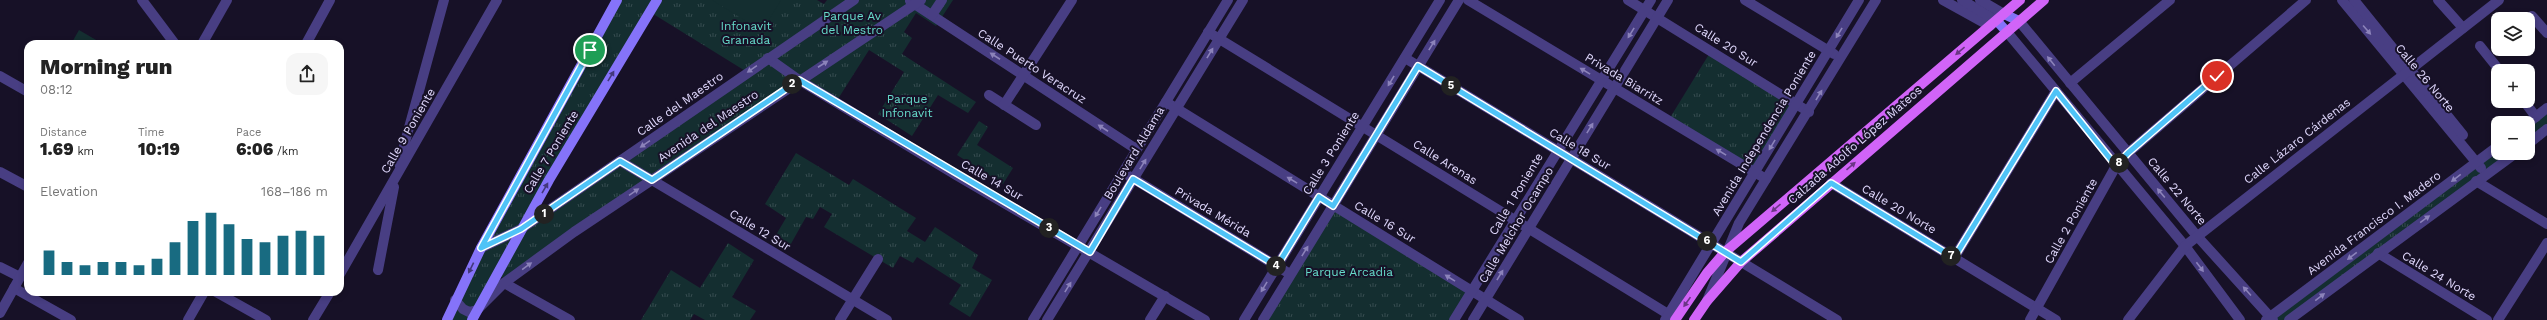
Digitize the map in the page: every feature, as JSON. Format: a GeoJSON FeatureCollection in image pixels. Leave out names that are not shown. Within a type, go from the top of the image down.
{"type":"FeatureCollection","features":[{"type":"Feature","properties":{"kind":"main road","name":"Calle 7 Poniente"},"geometry":{"type":"LineString","coordinates":[[446,320],[481,248],[617,0]]}},
{"type":"Feature","properties":{"kind":"main road","name":"Calle 7 Poniente"},"geometry":{"type":"LineString","coordinates":[[472,320],[521,229],[657,0]]}},
{"type":"Feature","properties":{"kind":"main road","name":"Calzada Adolfo López Mateos"},"geometry":{"type":"LineString","coordinates":[[1669,318],[1725,252],[2020,0]]}},
{"type":"Feature","properties":{"kind":"main road","name":"Calzada Adolfo López Mateos"},"geometry":{"type":"LineString","coordinates":[[1694,320],[1707,301],[1741,262],[2044,0]]}},
{"type":"Feature","properties":{"kind":"main road"},"geometry":{"type":"LineString","coordinates":[[1997,20],[2019,21]]}},
{"type":"Feature","properties":{"kind":"main road"},"geometry":{"type":"LineString","coordinates":[[1997,20],[2007,32]]}},
{"type":"Feature","properties":{"kind":"street"},"geometry":{"type":"LineString","coordinates":[[142,0],[172,40]]}},
{"type":"Feature","properties":{"kind":"street"},"geometry":{"type":"LineString","coordinates":[[204,40],[227,0]]}},
{"type":"Feature","properties":{"kind":"street"},"geometry":{"type":"LineString","coordinates":[[308,40],[330,0]]}},
{"type":"Feature","properties":{"kind":"street"},"geometry":{"type":"LineString","coordinates":[[378,270],[395,179],[444,0]]}},
{"type":"Feature","properties":{"kind":"street","name":"Calle 9 Poniente"},"geometry":{"type":"LineString","coordinates":[[344,267],[497,0]]}},
{"type":"Feature","properties":{"kind":"street","name":"Calle del Maestro"},"geometry":{"type":"LineString","coordinates":[[481,248],[521,229],[854,0]]}},
{"type":"Feature","properties":{"kind":"street"},"geometry":{"type":"LineString","coordinates":[[932,15],[942,0]]}},
{"type":"Feature","properties":{"kind":"street"},"geometry":{"type":"LineString","coordinates":[[1004,105],[1072,0]]}},
{"type":"Feature","properties":{"kind":"street","name":"Boulevard Aldama"},"geometry":{"type":"LineString","coordinates":[[1033,320],[1228,0]]}},
{"type":"Feature","properties":{"kind":"street","name":"Boulevard Aldama"},"geometry":{"type":"LineString","coordinates":[[1050,319],[1133,179],[1243,0]]}},
{"type":"Feature","properties":{"kind":"street","name":"Calle 3 Poniente"},"geometry":{"type":"LineString","coordinates":[[1244,320],[1440,0]]}},
{"type":"Feature","properties":{"kind":"street"},"geometry":{"type":"LineString","coordinates":[[1263,320],[1459,0]]}},
{"type":"Feature","properties":{"kind":"street","name":"Privada Biarritz"},"geometry":{"type":"LineString","coordinates":[[1468,0],[1766,179]]}},
{"type":"Feature","properties":{"kind":"street","name":"Calle 20 Sur"},"geometry":{"type":"LineString","coordinates":[[1628,0],[1809,112]]}},
{"type":"Feature","properties":{"kind":"street","name":"Calle 1 Poniente"},"geometry":{"type":"LineString","coordinates":[[1454,320],[1651,0]]}},
{"type":"Feature","properties":{"kind":"street","name":"Calle Melchor Ocampo"},"geometry":{"type":"LineString","coordinates":[[1473,320],[1668,0]]}},
{"type":"Feature","properties":{"kind":"street"},"geometry":{"type":"LineString","coordinates":[[1745,0],[1841,58]]}},
{"type":"Feature","properties":{"kind":"street","name":"Avenida Independencia Poniente"},"geometry":{"type":"LineString","coordinates":[[1669,318],[1859,0]]}},
{"type":"Feature","properties":{"kind":"street","name":"Avenida Independencia Poniente"},"geometry":{"type":"LineString","coordinates":[[1707,301],[1725,252],[1739,223],[1809,112],[1876,0]]}},
{"type":"Feature","properties":{"kind":"street"},"geometry":{"type":"LineString","coordinates":[[1943,0],[1997,20]]}},
{"type":"Feature","properties":{"kind":"street"},"geometry":{"type":"LineString","coordinates":[[1962,0],[1997,20]]}},
{"type":"Feature","properties":{"kind":"street"},"geometry":{"type":"LineString","coordinates":[[1980,0],[1997,20]]}},
{"type":"Feature","properties":{"kind":"street"},"geometry":{"type":"LineString","coordinates":[[1997,0],[1997,20]]}},
{"type":"Feature","properties":{"kind":"street"},"geometry":{"type":"LineString","coordinates":[[2070,83],[2170,0]]}},
{"type":"Feature","properties":{"kind":"street","name":"Calle 2 Poniente"},"geometry":{"type":"LineString","coordinates":[[2030,320],[2116,166],[2128,153],[2306,0]]}},
{"type":"Feature","properties":{"kind":"street","name":"Calle 26 Norte"},"geometry":{"type":"LineString","coordinates":[[2342,0],[2408,71]]}},
{"type":"Feature","properties":{"kind":"street","name":"Calle 26 Norte"},"geometry":{"type":"LineString","coordinates":[[2354,0],[2489,173]]}},
{"type":"Feature","properties":{"kind":"street"},"geometry":{"type":"LineString","coordinates":[[2438,0],[2464,28]]}},
{"type":"Feature","properties":{"kind":"street","name":"Calle Lázaro Cárdenas"},"geometry":{"type":"LineString","coordinates":[[2128,320],[2185,246],[2499,0]]}},
{"type":"Feature","properties":{"kind":"street","name":"Calle Puerto Veracruz"},"geometry":{"type":"LineString","coordinates":[[915,1],[932,15],[1136,149]]}},
{"type":"Feature","properties":{"kind":"street","name":"Avenida del Maestro"},"geometry":{"type":"LineString","coordinates":[[477,310],[504,283],[915,1]]}},
{"type":"Feature","properties":{"kind":"street"},"geometry":{"type":"LineString","coordinates":[[2535,19],[2547,33]]}},
{"type":"Feature","properties":{"kind":"street","name":"Calle 22 Norte"},"geometry":{"type":"LineString","coordinates":[[2019,21],[2197,236],[2270,319]]}},
{"type":"Feature","properties":{"kind":"street","name":"Calle Arenas"},"geometry":{"type":"LineString","coordinates":[[1208,32],[1528,229],[1669,318]]}},
{"type":"Feature","properties":{"kind":"street"},"geometry":{"type":"LineString","coordinates":[[2007,32],[2116,166],[2185,246],[2240,320]]}},
{"type":"Feature","properties":{"kind":"street"},"geometry":{"type":"LineString","coordinates":[[2480,46],[2494,64]]}},
{"type":"Feature","properties":{"kind":"street","name":"Calle 14 Sur"},"geometry":{"type":"LineString","coordinates":[[768,58],[799,80],[1205,320]]}},
{"type":"Feature","properties":{"kind":"street","name":"Calle 18 Sur"},"geometry":{"type":"LineString","coordinates":[[1405,58],[1838,320]]}},
{"type":"Feature","properties":{"kind":"street"},"geometry":{"type":"LineString","coordinates":[[0,76],[24,90]]}},
{"type":"Feature","properties":{"kind":"street"},"geometry":{"type":"LineString","coordinates":[[1954,258],[2056,91]]}},
{"type":"Feature","properties":{"kind":"street"},"geometry":{"type":"LineString","coordinates":[[989,95],[1036,125]]}},
{"type":"Feature","properties":{"kind":"street","name":"Calle 16 Sur"},"geometry":{"type":"LineString","coordinates":[[1166,102],[1176,110],[1519,320]]}},
{"type":"Feature","properties":{"kind":"street"},"geometry":{"type":"LineString","coordinates":[[2530,108],[2536,116],[2547,108]]}},
{"type":"Feature","properties":{"kind":"street"},"geometry":{"type":"LineString","coordinates":[[2535,138],[2547,129]]}},
{"type":"Feature","properties":{"kind":"street","name":"Avenida Francisco I. Madero"},"geometry":{"type":"LineString","coordinates":[[2270,319],[2491,151]]}},
{"type":"Feature","properties":{"kind":"street"},"geometry":{"type":"LineString","coordinates":[[2289,320],[2378,253],[2507,160]]}},
{"type":"Feature","properties":{"kind":"street","name":"Calle 12 Sur"},"geometry":{"type":"LineString","coordinates":[[620,161],[887,320]]}},
{"type":"Feature","properties":{"kind":"street"},"geometry":{"type":"LineString","coordinates":[[0,172],[24,185]]}},
{"type":"Feature","properties":{"kind":"street","name":"Privada Mérida"},"geometry":{"type":"LineString","coordinates":[[1122,172],[1290,274]]}},
{"type":"Feature","properties":{"kind":"street"},"geometry":{"type":"LineString","coordinates":[[2476,181],[2547,224]]}},
{"type":"Feature","properties":{"kind":"street","name":"Calle 20 Norte"},"geometry":{"type":"LineString","coordinates":[[1831,183],[2056,320]]}},
{"type":"Feature","properties":{"kind":"street"},"geometry":{"type":"LineString","coordinates":[[2498,320],[2547,243]]}},
{"type":"Feature","properties":{"kind":"street","name":"Calle 24 Norte"},"geometry":{"type":"LineString","coordinates":[[2378,253],[2487,320]]}},
{"type":"Feature","properties":{"kind":"street"},"geometry":{"type":"LineString","coordinates":[[840,320],[878,259]]}},
{"type":"Feature","properties":{"kind":"street"},"geometry":{"type":"LineString","coordinates":[[0,267],[20,277]]}},
{"type":"Feature","properties":{"kind":"street"},"geometry":{"type":"LineString","coordinates":[[0,313],[24,270]]}},
{"type":"Feature","properties":{"kind":"street"},"geometry":{"type":"LineString","coordinates":[[504,283],[570,320]]}},
{"type":"Feature","properties":{"kind":"street"},"geometry":{"type":"LineString","coordinates":[[14,288],[24,294]]}},
{"type":"Feature","properties":{"kind":"street"},"geometry":{"type":"LineString","coordinates":[[28,296],[71,320]]}},
{"type":"Feature","properties":{"kind":"street"},"geometry":{"type":"LineString","coordinates":[[188,320],[202,296]]}},
{"type":"Feature","properties":{"kind":"street"},"geometry":{"type":"LineString","coordinates":[[223,296],[266,320]]}},
{"type":"Feature","properties":{"kind":"street"},"geometry":{"type":"LineString","coordinates":[[313,320],[328,296]]}},
{"type":"Feature","properties":{"kind":"street"},"geometry":{"type":"LineString","coordinates":[[1150,320],[1165,296]]}},
{"type":"Feature","properties":{"kind":"street"},"geometry":{"type":"LineString","coordinates":[[455,300],[463,309],[469,312],[477,310]]}},
{"type":"Feature","properties":{"kind":"green space"},"geometry":{"type":"Polygon","coordinates":[[[618,0],[817,0],[824,4],[827,0],[907,0],[912,3],[878,28],[914,4],[909,0],[953,0],[936,26],[916,13],[904,32],[912,38],[902,54],[976,102],[968,113],[938,95],[912,136],[878,114],[904,72],[869,50],[836,102],[799,80],[828,59],[504,279],[498,274],[513,245],[529,229],[620,162],[822,22],[747,72],[650,12],[547,179],[471,320],[447,320],[481,249],[618,0]]]}},
{"type":"Feature","properties":{"kind":"green space"},"geometry":{"type":"Polygon","coordinates":[[[712,0],[781,0],[762,31],[712,0]]]}},
{"type":"Feature","properties":{"kind":"green space"},"geometry":{"type":"Polygon","coordinates":[[[79,30],[96,40],[73,40],[79,30]]]}},
{"type":"Feature","properties":{"kind":"green space"},"geometry":{"type":"Polygon","coordinates":[[[1711,51],[1796,104],[1755,173],[1668,121],[1711,51]]]}},
{"type":"Feature","properties":{"kind":"green space"},"geometry":{"type":"Polygon","coordinates":[[[2547,110],[2547,128],[2535,137],[2535,119],[2547,110]]]}},
{"type":"Feature","properties":{"kind":"green space"},"geometry":{"type":"Polygon","coordinates":[[[979,121],[988,127],[977,145],[1013,168],[1003,184],[957,155],[979,121]]]}},
{"type":"Feature","properties":{"kind":"green space"},"geometry":{"type":"Polygon","coordinates":[[[796,153],[849,185],[853,179],[916,218],[907,231],[925,242],[935,227],[978,255],[972,268],[992,280],[970,317],[949,304],[961,285],[917,257],[913,263],[900,256],[893,268],[824,227],[832,214],[820,207],[813,219],[806,217],[788,249],[773,240],[786,218],[765,204],[796,153]]]}},
{"type":"Feature","properties":{"kind":"green space"},"geometry":{"type":"Polygon","coordinates":[[[2491,154],[2491,160],[2504,160],[2287,320],[2267,320],[2491,154]]]}},
{"type":"Feature","properties":{"kind":"green space","name":"Parque Arcadia"},"geometry":{"type":"Polygon","coordinates":[[[1333,206],[1472,291],[1454,320],[1263,320],[1333,206]]]}},
{"type":"Feature","properties":{"kind":"green space"},"geometry":{"type":"Polygon","coordinates":[[[728,243],[754,260],[732,297],[756,311],[750,320],[705,320],[694,314],[690,320],[641,320],[671,270],[700,288],[728,243]]]}},
{"type":"Feature","properties":{"kind":"route"},"geometry":{"type":"LineString","coordinates":[[590,50],[481,248],[521,229],[620,161],[652,180],[799,80],[1090,252],[1133,179],[1277,266],[1319,197],[1333,206],[1418,66],[1741,262],[1831,183],[1954,258],[2056,91],[2116,166],[2128,153],[2217,76]]}},
{"type":"Feature","properties":{"kind":"park label","name":"Parque Av del Mestro"},"geometry":{"type":"Point","coordinates":[852,23]}},
{"type":"Feature","properties":{"kind":"park label","name":"Infonavit Granada"},"geometry":{"type":"Point","coordinates":[746,33]}},
{"type":"Feature","properties":{"kind":"park label","name":"Parque Infonavit"},"geometry":{"type":"Point","coordinates":[907,106]}}]}
